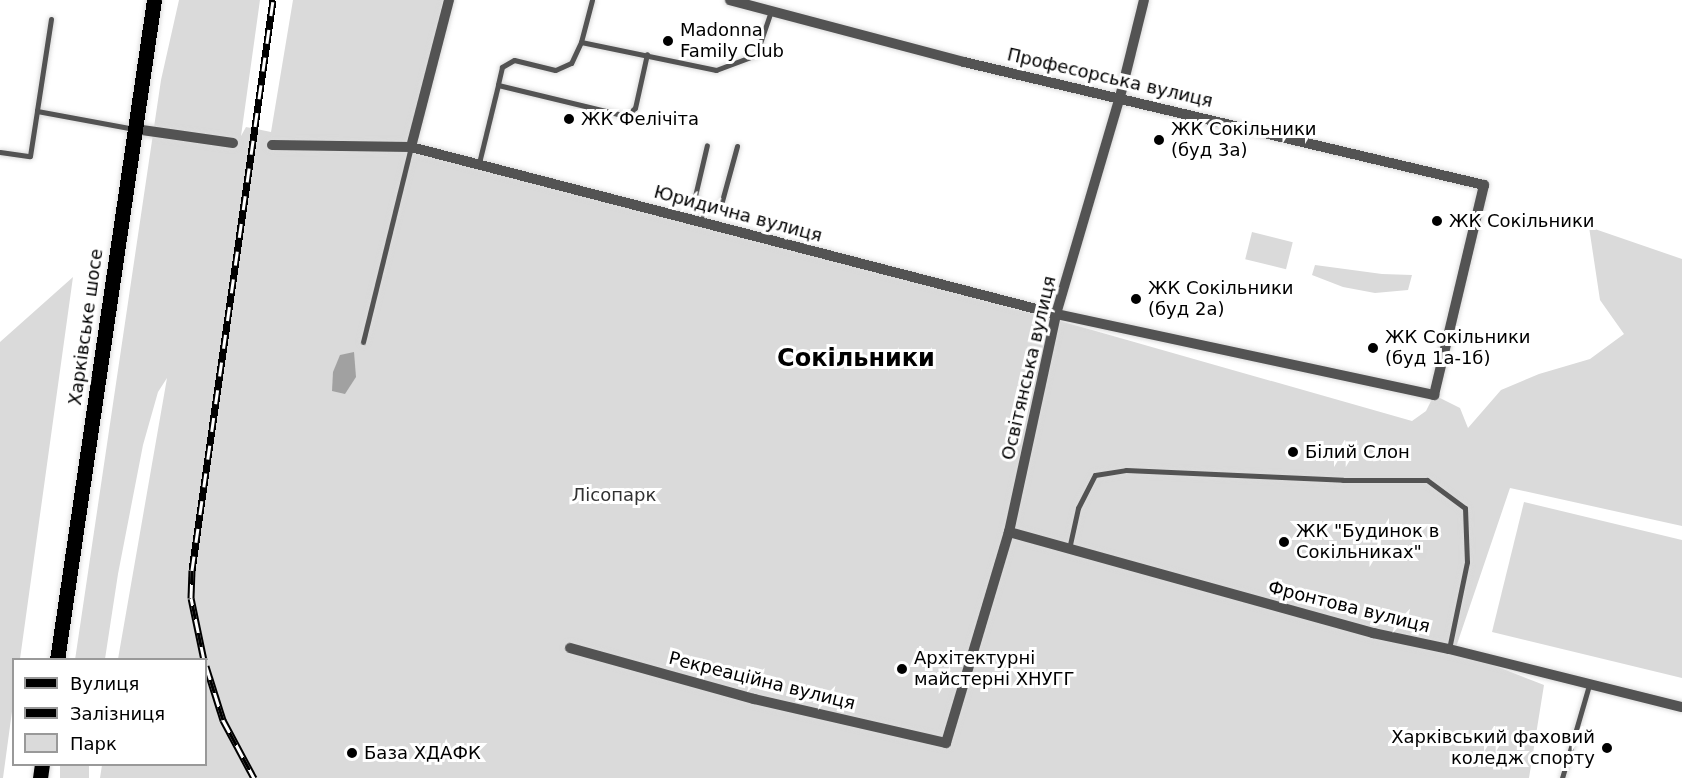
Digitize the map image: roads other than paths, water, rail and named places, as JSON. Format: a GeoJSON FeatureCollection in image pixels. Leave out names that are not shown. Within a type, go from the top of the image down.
{"type":"FeatureCollection","features":[{"type":"Feature","properties":{"kind":"main road","name":"Харківське шосе"},"geometry":{"type":"LineString","coordinates":[[57,658],[154,0]]}},
{"type":"Feature","properties":{"kind":"street"},"geometry":{"type":"LineString","coordinates":[[411,147],[449,0]]}},
{"type":"Feature","properties":{"kind":"street","name":"Професорська вулиця"},"geometry":{"type":"LineString","coordinates":[[730,0],[964,62],[1120,97],[1484,185]]}},
{"type":"Feature","properties":{"kind":"street","name":"Освітянська вулиця"},"geometry":{"type":"LineString","coordinates":[[946,743],[1009,532],[1056,314],[1120,97],[1144,0]]}},
{"type":"Feature","properties":{"kind":"street"},"geometry":{"type":"LineString","coordinates":[[135,129],[232,143]]}},
{"type":"Feature","properties":{"kind":"street","name":"Юридична вулиця"},"geometry":{"type":"LineString","coordinates":[[272,145],[411,147],[1056,314],[1434,395],[1484,185]]}},
{"type":"Feature","properties":{"kind":"street","name":"Фронтова вулиця"},"geometry":{"type":"LineString","coordinates":[[1009,532],[1373,633],[1449,649],[1682,708]]}},
{"type":"Feature","properties":{"kind":"street","name":"Рекреаційна вулиця"},"geometry":{"type":"LineString","coordinates":[[570,648],[754,699],[946,743]]}},
{"type":"Feature","properties":{"kind":"lane"},"geometry":{"type":"LineString","coordinates":[[479,164],[502,67],[514,60],[555,70],[571,63],[581,42],[592,0]]}},
{"type":"Feature","properties":{"kind":"lane"},"geometry":{"type":"LineString","coordinates":[[581,42],[716,70],[756,55],[771,11]]}},
{"type":"Feature","properties":{"kind":"lane"},"geometry":{"type":"LineString","coordinates":[[0,152],[30,156],[51,19]]}},
{"type":"Feature","properties":{"kind":"lane"},"geometry":{"type":"LineString","coordinates":[[498,85],[626,116],[635,108],[647,54]]}},
{"type":"Feature","properties":{"kind":"lane"},"geometry":{"type":"LineString","coordinates":[[38,111],[135,129]]}},
{"type":"Feature","properties":{"kind":"lane"},"geometry":{"type":"LineString","coordinates":[[708,146],[695,196],[698,203],[715,207],[722,201],[737,146]]}},
{"type":"Feature","properties":{"kind":"lane"},"geometry":{"type":"LineString","coordinates":[[363,342],[411,147]]}},
{"type":"Feature","properties":{"kind":"lane"},"geometry":{"type":"LineString","coordinates":[[702,221],[706,205]]}},
{"type":"Feature","properties":{"kind":"lane"},"geometry":{"type":"LineString","coordinates":[[1069,549],[1078,508],[1095,475],[1126,470],[1343,480],[1427,480],[1465,508],[1467,561],[1449,649]]}},
{"type":"Feature","properties":{"kind":"lane"},"geometry":{"type":"LineString","coordinates":[[1562,778],[1589,685]]}},
{"type":"Feature","properties":{"kind":"tunnel"},"geometry":{"type":"LineString","coordinates":[[1388,544],[1431,555]]}},
{"type":"Feature","properties":{"kind":"railway"},"geometry":{"type":"LineString","coordinates":[[204,658],[191,598],[192,570],[273,0]]}},
{"type":"Feature","properties":{"kind":"railway"},"geometry":{"type":"LineString","coordinates":[[207,669],[223,720],[254,778]]}},
{"type":"Feature","properties":{"kind":"place","name":"Madonna Family Club"},"geometry":{"type":"Point","coordinates":[668,41]}},
{"type":"Feature","properties":{"kind":"place","name":"ЖК Фелічіта"},"geometry":{"type":"Point","coordinates":[569,119]}},
{"type":"Feature","properties":{"kind":"place","name":"ЖК Сокільники (буд 3а)"},"geometry":{"type":"Point","coordinates":[1159,140]}},
{"type":"Feature","properties":{"kind":"place","name":"ЖК Сокільники"},"geometry":{"type":"Point","coordinates":[1437,221]}},
{"type":"Feature","properties":{"kind":"place","name":"ЖК Сокільники (буд 2а)"},"geometry":{"type":"Point","coordinates":[1136,299]}},
{"type":"Feature","properties":{"kind":"place","name":"ЖК Сокільники (буд 1а-1б)"},"geometry":{"type":"Point","coordinates":[1373,348]}},
{"type":"Feature","properties":{"kind":"place","name":"Білий Слон"},"geometry":{"type":"Point","coordinates":[1293,452]}},
{"type":"Feature","properties":{"kind":"place","name":"ЖК \"Будинок в Сокільниках\""},"geometry":{"type":"Point","coordinates":[1284,542]}},
{"type":"Feature","properties":{"kind":"place","name":"Архітектурні майстерні ХНУГГ"},"geometry":{"type":"Point","coordinates":[902,669]}},
{"type":"Feature","properties":{"kind":"place","name":"Харківський фаховий коледж спорту"},"geometry":{"type":"Point","coordinates":[1607,748]}},
{"type":"Feature","properties":{"kind":"place","name":"База ХДАФК"},"geometry":{"type":"Point","coordinates":[352,753]}},
{"type":"Feature","properties":{"kind":"district","name":"Сокільники"},"geometry":{"type":"Point","coordinates":[856,359]}},
{"type":"Feature","properties":{"kind":"park label","name":"Лісопарк"},"geometry":{"type":"Point","coordinates":[614,495]}}]}
